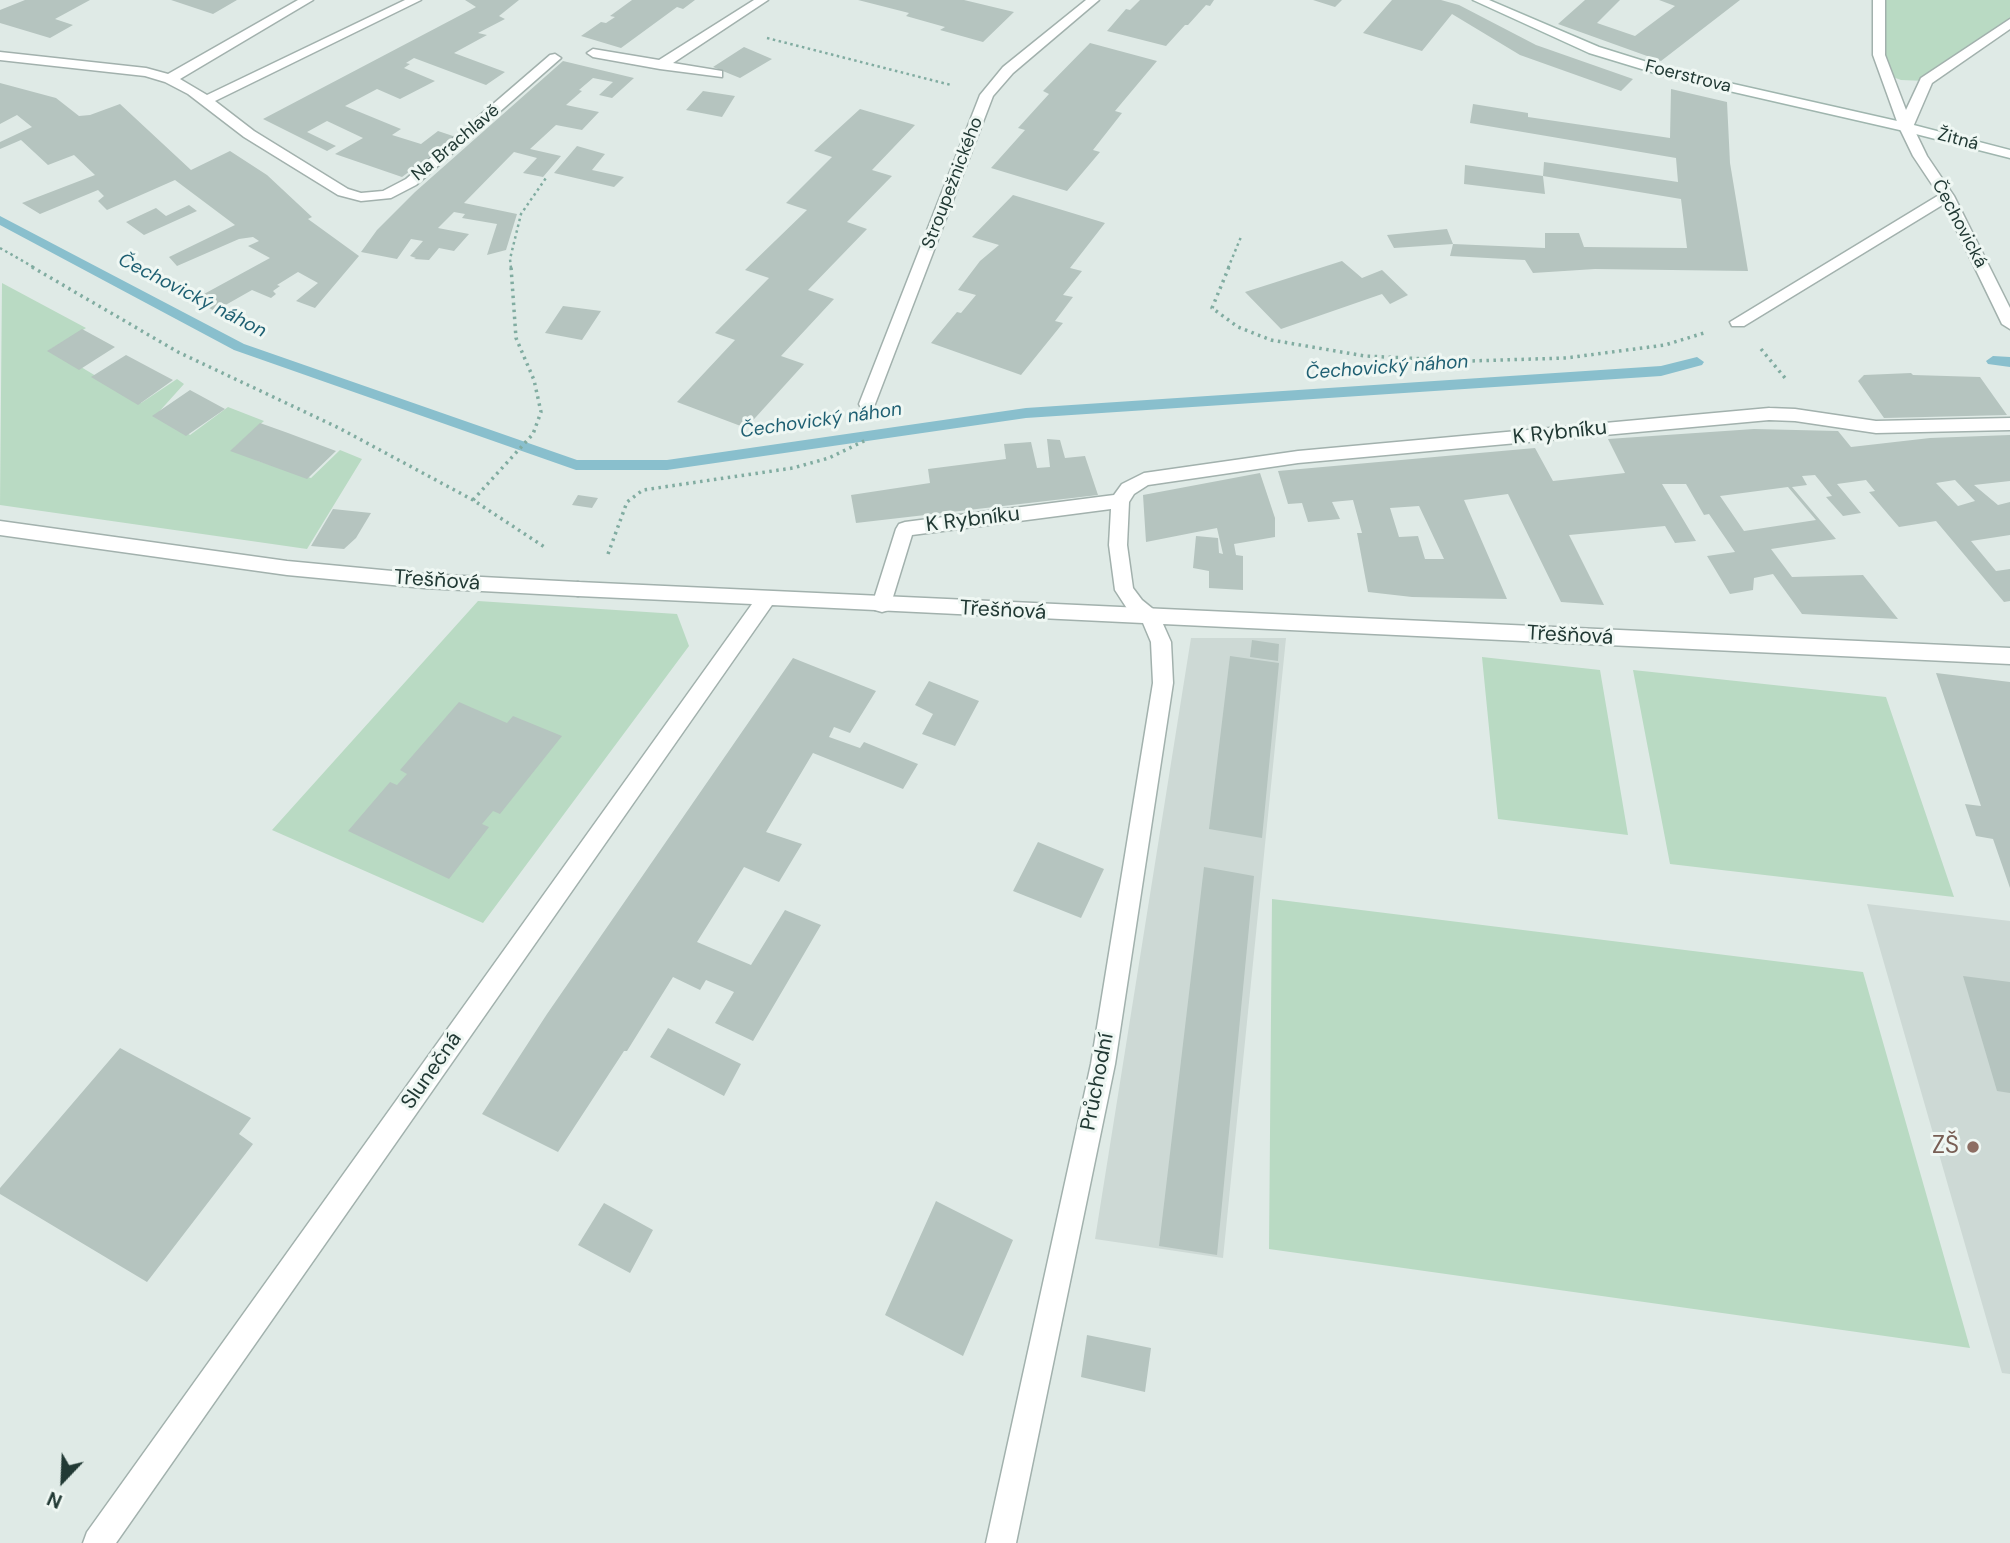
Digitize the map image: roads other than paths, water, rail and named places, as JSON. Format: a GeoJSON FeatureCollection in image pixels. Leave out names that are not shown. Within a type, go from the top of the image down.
{"type":"FeatureCollection","features":[{"type":"Feature","properties":{"kind":"street"},"geometry":{"type":"LineString","coordinates":[[170,79],[307,0]]}},
{"type":"Feature","properties":{"kind":"street"},"geometry":{"type":"LineString","coordinates":[[205,101],[415,0]]}},
{"type":"Feature","properties":{"kind":"street"},"geometry":{"type":"LineString","coordinates":[[660,65],[762,0]]}},
{"type":"Feature","properties":{"kind":"street","name":"Foerstrova"},"geometry":{"type":"LineString","coordinates":[[1479,0],[1594,50],[1662,71],[1906,127]]}},
{"type":"Feature","properties":{"kind":"street","name":"Čechovická"},"geometry":{"type":"LineString","coordinates":[[1879,0],[1879,55],[1906,127],[1920,156],[1947,196],[2010,324]]}},
{"type":"Feature","properties":{"kind":"street","name":"Stroupežnického"},"geometry":{"type":"LineString","coordinates":[[867,404],[987,94],[1008,71],[1084,4]]}},
{"type":"Feature","properties":{"kind":"street"},"geometry":{"type":"LineString","coordinates":[[1906,127],[1926,81],[2010,23]]}},
{"type":"Feature","properties":{"kind":"street"},"geometry":{"type":"LineString","coordinates":[[593,53],[717,74]]}},
{"type":"Feature","properties":{"kind":"street","name":"Na Brachlavě"},"geometry":{"type":"LineString","coordinates":[[0,56],[146,72],[170,79],[193,91],[248,134],[343,192],[351,196],[374,197],[399,190],[411,182],[555,58]]}},
{"type":"Feature","properties":{"kind":"street","name":"Žitná"},"geometry":{"type":"LineString","coordinates":[[1906,127],[2010,154]]}},
{"type":"Feature","properties":{"kind":"street"},"geometry":{"type":"LineString","coordinates":[[1738,322],[1947,196]]}},
{"type":"Feature","properties":{"kind":"street","name":"K Rybníku"},"geometry":{"type":"LineString","coordinates":[[882,604],[905,529],[1120,501],[1128,489],[1144,479],[1298,457],[1769,414],[1876,427],[2010,424]]}},
{"type":"Feature","properties":{"kind":"street"},"geometry":{"type":"LineString","coordinates":[[1120,501],[1120,574],[1124,590],[1135,605],[1151,618]]}},
{"type":"Feature","properties":{"kind":"street","name":"Třešňová"},"geometry":{"type":"LineString","coordinates":[[0,528],[287,568],[424,581],[1151,618],[2010,656]]}},
{"type":"Feature","properties":{"kind":"street","name":"Slunečná"},"geometry":{"type":"LineString","coordinates":[[98,1543],[766,599]]}},
{"type":"Feature","properties":{"kind":"street","name":"Průchodní"},"geometry":{"type":"LineString","coordinates":[[1001,1543],[1103,1064],[1163,683],[1161,642],[1151,618]]}},
{"type":"Feature","properties":{"kind":"waterway","name":"Čechovický náhon"},"geometry":{"type":"LineString","coordinates":[[0,220],[239,347],[576,465],[667,465],[1026,413],[1661,371],[1697,362]]}},
{"type":"Feature","properties":{"kind":"waterway","name":"Čechovický náhon"},"geometry":{"type":"LineString","coordinates":[[1993,361],[2010,362]]}},
{"type":"Feature","properties":{"kind":"place","name":"ZŠ"},"geometry":{"type":"Point","coordinates":[1973,1147]}}]}
